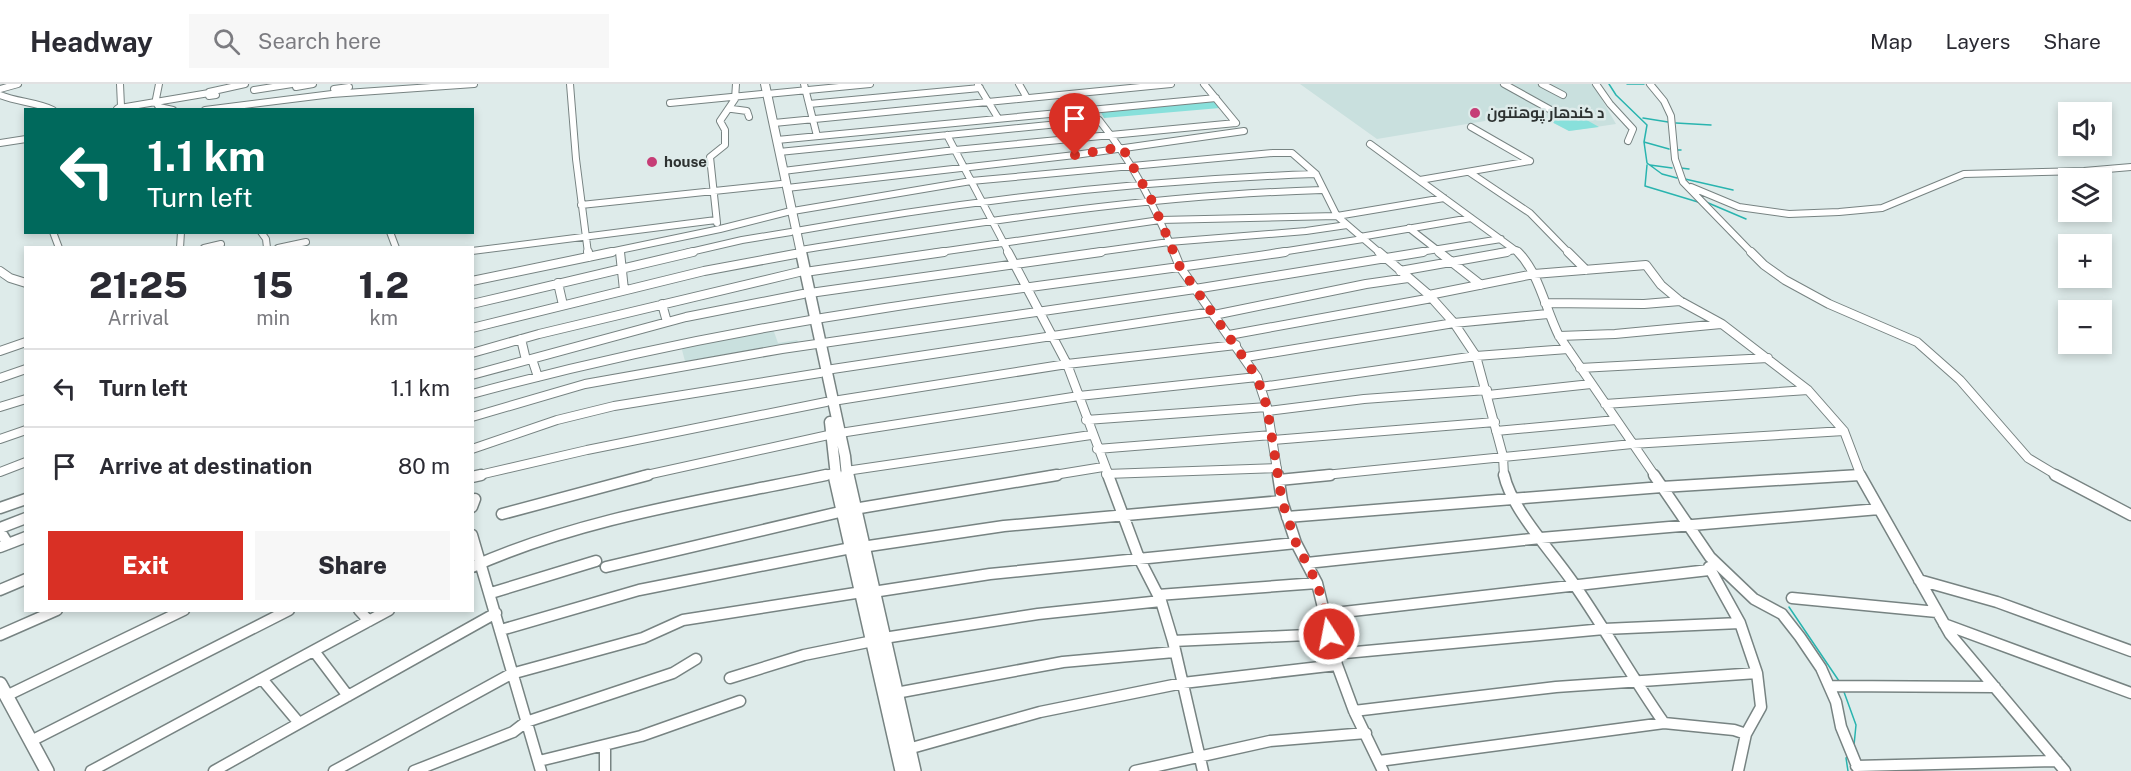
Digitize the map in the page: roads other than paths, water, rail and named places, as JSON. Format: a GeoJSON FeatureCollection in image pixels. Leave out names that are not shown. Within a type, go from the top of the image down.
{"type":"FeatureCollection","features":[{"type":"Feature","properties":{"kind":"main road"},"geometry":{"type":"LineString","coordinates":[[763,89],[774,123],[784,186],[837,434],[841,472],[857,547],[868,592],[884,638],[902,771]]}},
{"type":"Feature","properties":{"kind":"main road"},"geometry":{"type":"LineString","coordinates":[[763,89],[783,171],[784,186]]}},
{"type":"Feature","properties":{"kind":"main road"},"geometry":{"type":"LineString","coordinates":[[868,592],[873,641],[914,771]]}},
{"type":"Feature","properties":{"kind":"main road"},"geometry":{"type":"LineString","coordinates":[[3,690],[47,771]]}},
{"type":"Feature","properties":{"kind":"street"},"geometry":{"type":"LineString","coordinates":[[0,89],[18,84]]}},
{"type":"Feature","properties":{"kind":"street"},"geometry":{"type":"LineString","coordinates":[[118,108],[120,84]]}},
{"type":"Feature","properties":{"kind":"street"},"geometry":{"type":"LineString","coordinates":[[159,84],[156,101],[159,107],[164,108]]}},
{"type":"Feature","properties":{"kind":"street"},"geometry":{"type":"LineString","coordinates":[[123,108],[209,93],[245,84]]}},
{"type":"Feature","properties":{"kind":"street"},"geometry":{"type":"LineString","coordinates":[[252,103],[254,87],[313,84]]}},
{"type":"Feature","properties":{"kind":"street"},"geometry":{"type":"LineString","coordinates":[[376,84],[377,91]]}},
{"type":"Feature","properties":{"kind":"street"},"geometry":{"type":"LineString","coordinates":[[334,87],[377,91],[474,84]]}},
{"type":"Feature","properties":{"kind":"street"},"geometry":{"type":"LineString","coordinates":[[570,84],[581,205],[589,257]]}},
{"type":"Feature","properties":{"kind":"street"},"geometry":{"type":"LineString","coordinates":[[720,229],[716,220],[710,157],[725,145],[725,130],[720,121],[732,109],[736,84]]}},
{"type":"Feature","properties":{"kind":"street"},"geometry":{"type":"LineString","coordinates":[[670,103],[734,97],[763,89],[870,84]]}},
{"type":"Feature","properties":{"kind":"street"},"geometry":{"type":"LineString","coordinates":[[1019,84],[1027,98]]}},
{"type":"Feature","properties":{"kind":"street"},"geometry":{"type":"LineString","coordinates":[[774,123],[1171,84]]}},
{"type":"Feature","properties":{"kind":"street"},"geometry":{"type":"LineString","coordinates":[[783,171],[955,150],[1236,123],[1204,84]]}},
{"type":"Feature","properties":{"kind":"street"},"geometry":{"type":"LineString","coordinates":[[1504,84],[1560,114]]}},
{"type":"Feature","properties":{"kind":"street"},"geometry":{"type":"LineString","coordinates":[[1542,84],[1563,95]]}},
{"type":"Feature","properties":{"kind":"street"},"geometry":{"type":"LineString","coordinates":[[1596,84],[1610,104],[1633,129],[1628,141]]}},
{"type":"Feature","properties":{"kind":"street"},"geometry":{"type":"LineString","coordinates":[[1650,84],[1658,93],[1672,121],[1672,140],[1677,172],[1683,182],[1764,265],[1829,304],[1917,342],[1960,381],[2028,458],[2038,466],[2082,487],[2131,515]]}},
{"type":"Feature","properties":{"kind":"street"},"geometry":{"type":"LineString","coordinates":[[295,85],[295,98]]}},
{"type":"Feature","properties":{"kind":"street"},"geometry":{"type":"LineString","coordinates":[[1154,85],[1167,102]]}},
{"type":"Feature","properties":{"kind":"street"},"geometry":{"type":"LineString","coordinates":[[809,104],[979,86],[998,118]]}},
{"type":"Feature","properties":{"kind":"street"},"geometry":{"type":"LineString","coordinates":[[218,108],[295,98],[334,87],[349,87]]}},
{"type":"Feature","properties":{"kind":"street"},"geometry":{"type":"LineString","coordinates":[[804,87],[817,136]]}},
{"type":"Feature","properties":{"kind":"street"},"geometry":{"type":"LineString","coordinates":[[209,93],[209,96],[216,95]]}},
{"type":"Feature","properties":{"kind":"street"},"geometry":{"type":"LineString","coordinates":[[0,95],[14,101],[49,108]]}},
{"type":"Feature","properties":{"kind":"street"},"geometry":{"type":"LineString","coordinates":[[776,145],[817,136],[1216,98]]}},
{"type":"Feature","properties":{"kind":"street"},"geometry":{"type":"LineString","coordinates":[[732,109],[747,111],[749,117]]}},
{"type":"Feature","properties":{"kind":"street"},"geometry":{"type":"LineString","coordinates":[[776,145],[857,144],[1099,120],[1122,147],[1152,201],[1180,267],[1246,357],[1257,377],[1267,409],[1282,501],[1287,517],[1296,543],[1317,583],[1336,659],[1354,711],[1381,766],[1664,723],[1734,730],[1746,734]]}},
{"type":"Feature","properties":{"kind":"street"},"geometry":{"type":"LineString","coordinates":[[1420,180],[1530,161],[1471,127]]}},
{"type":"Feature","properties":{"kind":"street"},"geometry":{"type":"LineString","coordinates":[[581,205],[784,186],[1244,131]]}},
{"type":"Feature","properties":{"kind":"street"},"geometry":{"type":"LineString","coordinates":[[948,135],[1066,364],[1121,514],[1139,558],[1160,598],[1183,683],[1203,771]]}},
{"type":"Feature","properties":{"kind":"street"},"geometry":{"type":"LineString","coordinates":[[0,143],[24,139]]}},
{"type":"Feature","properties":{"kind":"street"},"geometry":{"type":"LineString","coordinates":[[857,144],[861,153]]}},
{"type":"Feature","properties":{"kind":"street"},"geometry":{"type":"LineString","coordinates":[[1371,144],[1516,250],[1530,264],[1548,314],[1559,336],[1710,557],[1754,599],[1782,614],[1821,668],[1836,702],[1841,727],[1857,769],[2057,761]]}},
{"type":"Feature","properties":{"kind":"street"},"geometry":{"type":"LineString","coordinates":[[474,281],[720,229],[789,211],[971,181],[1292,153],[1316,174],[1336,216],[1430,296],[1454,323],[1476,356],[1488,392],[1503,456],[1504,477],[1512,498],[1605,629],[1634,680],[1664,723]]}},
{"type":"Feature","properties":{"kind":"street"},"geometry":{"type":"LineString","coordinates":[[1683,182],[1739,207],[1789,213],[1839,212],[1882,208],[1964,174],[2084,171],[2131,167]]}},
{"type":"Feature","properties":{"kind":"street"},"geometry":{"type":"LineString","coordinates":[[1469,172],[1530,213],[1586,270]]}},
{"type":"Feature","properties":{"kind":"street"},"geometry":{"type":"LineString","coordinates":[[474,304],[742,240],[981,200],[1052,191],[1244,176],[1316,174]]}},
{"type":"Feature","properties":{"kind":"street"},"geometry":{"type":"LineString","coordinates":[[474,327],[624,290],[991,220],[1152,201],[1261,192],[1322,190]]}},
{"type":"Feature","properties":{"kind":"street"},"geometry":{"type":"LineString","coordinates":[[474,352],[762,279],[802,272],[1160,220],[1336,216],[1444,198]]}},
{"type":"Feature","properties":{"kind":"street"},"geometry":{"type":"LineString","coordinates":[[474,393],[670,346],[812,320],[1027,287],[1180,267],[1471,218]]}},
{"type":"Feature","properties":{"kind":"street"},"geometry":{"type":"LineString","coordinates":[[474,251],[716,220]]}},
{"type":"Feature","properties":{"kind":"street"},"geometry":{"type":"LineString","coordinates":[[474,374],[667,322],[806,293],[1169,242],[1306,231],[1347,225]]}},
{"type":"Feature","properties":{"kind":"street"},"geometry":{"type":"LineString","coordinates":[[1409,228],[1481,285]]}},
{"type":"Feature","properties":{"kind":"street"},"geometry":{"type":"LineString","coordinates":[[474,416],[585,384],[817,343],[1195,289],[1501,239]]}},
{"type":"Feature","properties":{"kind":"street"},"geometry":{"type":"LineString","coordinates":[[287,246],[306,242]]}},
{"type":"Feature","properties":{"kind":"street"},"geometry":{"type":"LineString","coordinates":[[212,246],[221,244]]}},
{"type":"Feature","properties":{"kind":"street"},"geometry":{"type":"LineString","coordinates":[[1400,271],[1516,250]]}},
{"type":"Feature","properties":{"kind":"street"},"geometry":{"type":"LineString","coordinates":[[620,251],[624,290]]}},
{"type":"Feature","properties":{"kind":"street"},"geometry":{"type":"LineString","coordinates":[[1229,335],[1534,274],[1646,265],[1661,285],[1680,301],[1722,324],[1808,390],[1844,431],[1860,476],[1944,624],[2066,771]]}},
{"type":"Feature","properties":{"kind":"street"},"geometry":{"type":"LineString","coordinates":[[0,271],[10,278],[24,282]]}},
{"type":"Feature","properties":{"kind":"street"},"geometry":{"type":"LineString","coordinates":[[474,448],[557,420],[614,406],[823,371],[1213,314],[1408,278]]}},
{"type":"Feature","properties":{"kind":"street"},"geometry":{"type":"LineString","coordinates":[[558,283],[563,305]]}},
{"type":"Feature","properties":{"kind":"street"},"geometry":{"type":"LineString","coordinates":[[1545,303],[1644,304],[1680,301]]}},
{"type":"Feature","properties":{"kind":"street"},"geometry":{"type":"LineString","coordinates":[[662,304],[667,322]]}},
{"type":"Feature","properties":{"kind":"street"},"geometry":{"type":"LineString","coordinates":[[1246,357],[1454,323],[1548,314]]}},
{"type":"Feature","properties":{"kind":"street"},"geometry":{"type":"LineString","coordinates":[[1559,336],[1615,334],[1722,324]]}},
{"type":"Feature","properties":{"kind":"street"},"geometry":{"type":"LineString","coordinates":[[521,339],[538,377]]}},
{"type":"Feature","properties":{"kind":"street"},"geometry":{"type":"LineString","coordinates":[[0,351],[24,343]]}},
{"type":"Feature","properties":{"kind":"street"},"geometry":{"type":"LineString","coordinates":[[474,477],[587,450],[830,402],[1066,364],[1236,345]]}},
{"type":"Feature","properties":{"kind":"street"},"geometry":{"type":"LineString","coordinates":[[1261,387],[1476,356],[1568,349]]}},
{"type":"Feature","properties":{"kind":"street"},"geometry":{"type":"LineString","coordinates":[[1580,368],[1768,358]]}},
{"type":"Feature","properties":{"kind":"street"},"geometry":{"type":"LineString","coordinates":[[0,378],[24,370]]}},
{"type":"Feature","properties":{"kind":"street"},"geometry":{"type":"LineString","coordinates":[[502,514],[602,485],[712,459],[837,434],[1079,396],[1257,377]]}},
{"type":"Feature","properties":{"kind":"street"},"geometry":{"type":"LineString","coordinates":[[1086,420],[1267,409],[1364,399],[1591,384]]}},
{"type":"Feature","properties":{"kind":"street"},"geometry":{"type":"LineString","coordinates":[[1605,404],[1808,390]]}},
{"type":"Feature","properties":{"kind":"street"},"geometry":{"type":"LineString","coordinates":[[0,407],[24,400]]}},
{"type":"Feature","properties":{"kind":"street"},"geometry":{"type":"LineString","coordinates":[[1096,449],[1616,420]]}},
{"type":"Feature","properties":{"kind":"street"},"geometry":{"type":"LineString","coordinates":[[0,439],[24,431]]}},
{"type":"Feature","properties":{"kind":"street"},"geometry":{"type":"LineString","coordinates":[[1279,480],[1632,444],[1844,431]]}},
{"type":"Feature","properties":{"kind":"street"},"geometry":{"type":"LineString","coordinates":[[477,564],[595,523],[841,472],[1091,435]]}},
{"type":"Feature","properties":{"kind":"street"},"geometry":{"type":"LineString","coordinates":[[0,472],[24,463]]}},
{"type":"Feature","properties":{"kind":"street"},"geometry":{"type":"LineString","coordinates":[[606,567],[849,510],[1105,471],[1277,468]]}},
{"type":"Feature","properties":{"kind":"street"},"geometry":{"type":"LineString","coordinates":[[1287,517],[1662,487],[1860,476]]}},
{"type":"Feature","properties":{"kind":"street"},"geometry":{"type":"LineString","coordinates":[[0,508],[24,500]]}},
{"type":"Feature","properties":{"kind":"street"},"geometry":{"type":"LineString","coordinates":[[501,630],[659,585],[857,547],[1004,526],[1282,501]]}},
{"type":"Feature","properties":{"kind":"street"},"geometry":{"type":"LineString","coordinates":[[1307,563],[1541,538],[1879,509]]}},
{"type":"Feature","properties":{"kind":"street"},"geometry":{"type":"LineString","coordinates":[[24,519],[0,529],[4,546],[24,538]]}},
{"type":"Feature","properties":{"kind":"street"},"geometry":{"type":"LineString","coordinates":[[334,771],[511,674],[642,638],[683,620],[990,574],[1296,543]]}},
{"type":"Feature","properties":{"kind":"street"},"geometry":{"type":"LineString","coordinates":[[474,547],[477,564],[491,593],[511,674],[540,766],[704,717],[740,701]]}},
{"type":"Feature","properties":{"kind":"street"},"geometry":{"type":"LineString","coordinates":[[1710,557],[1709,570],[1740,623],[1757,673],[1761,706],[1746,734],[1738,771]]}},
{"type":"Feature","properties":{"kind":"street"},"geometry":{"type":"LineString","coordinates":[[491,593],[596,561]]}},
{"type":"Feature","properties":{"kind":"street"},"geometry":{"type":"LineString","coordinates":[[1326,614],[1709,570]]}},
{"type":"Feature","properties":{"kind":"street"},"geometry":{"type":"LineString","coordinates":[[0,590],[24,580]]}},
{"type":"Feature","properties":{"kind":"street"},"geometry":{"type":"LineString","coordinates":[[1919,580],[1997,602],[2131,651]]}},
{"type":"Feature","properties":{"kind":"street"},"geometry":{"type":"LineString","coordinates":[[884,638],[1160,598],[1317,583]]}},
{"type":"Feature","properties":{"kind":"street"},"geometry":{"type":"LineString","coordinates":[[1792,598],[1938,612]]}},
{"type":"Feature","properties":{"kind":"street"},"geometry":{"type":"LineString","coordinates":[[0,635],[52,612]]}},
{"type":"Feature","properties":{"kind":"street"},"geometry":{"type":"LineString","coordinates":[[3,690],[179,612]]}},
{"type":"Feature","properties":{"kind":"street"},"geometry":{"type":"LineString","coordinates":[[31,741],[285,612]]}},
{"type":"Feature","properties":{"kind":"street"},"geometry":{"type":"LineString","coordinates":[[361,612],[369,621]]}},
{"type":"Feature","properties":{"kind":"street"},"geometry":{"type":"LineString","coordinates":[[91,771],[385,612]]}},
{"type":"Feature","properties":{"kind":"street"},"geometry":{"type":"LineString","coordinates":[[214,771],[496,613]]}},
{"type":"Feature","properties":{"kind":"street"},"geometry":{"type":"LineString","coordinates":[[908,749],[1040,712],[1183,683],[1336,659],[1605,629],[1740,623]]}},
{"type":"Feature","properties":{"kind":"street"},"geometry":{"type":"LineString","coordinates":[[1944,624],[2131,693]]}},
{"type":"Feature","properties":{"kind":"street"},"geometry":{"type":"LineString","coordinates":[[894,702],[1063,662],[1173,647],[1329,634]]}},
{"type":"Feature","properties":{"kind":"street"},"geometry":{"type":"LineString","coordinates":[[730,678],[804,655],[873,641]]}},
{"type":"Feature","properties":{"kind":"street"},"geometry":{"type":"LineString","coordinates":[[314,651],[348,696]]}},
{"type":"Feature","properties":{"kind":"street"},"geometry":{"type":"LineString","coordinates":[[414,771],[513,732],[526,722],[673,673],[696,659]]}},
{"type":"Feature","properties":{"kind":"street"},"geometry":{"type":"LineString","coordinates":[[1354,711],[1405,703],[1634,680],[1757,673]]}},
{"type":"Feature","properties":{"kind":"street"},"geometry":{"type":"LineString","coordinates":[[262,679],[299,723]]}},
{"type":"Feature","properties":{"kind":"street"},"geometry":{"type":"LineString","coordinates":[[1830,687],[1995,687]]}},
{"type":"Feature","properties":{"kind":"street"},"geometry":{"type":"LineString","coordinates":[[1135,771],[1270,741],[1366,733]]}},
{"type":"Feature","properties":{"kind":"street"},"geometry":{"type":"LineString","coordinates":[[605,746],[605,771]]}},
{"type":"Feature","properties":{"kind":"waterway"},"geometry":{"type":"LineString","coordinates":[[1609,84],[1616,95],[1647,125],[1644,142]]}},
{"type":"Feature","properties":{"kind":"waterway"},"geometry":{"type":"LineString","coordinates":[[1627,84],[1644,84]]}},
{"type":"Feature","properties":{"kind":"waterway"},"geometry":{"type":"LineString","coordinates":[[1643,118],[1668,122]]}},
{"type":"Feature","properties":{"kind":"waterway"},"geometry":{"type":"LineString","coordinates":[[1676,123],[1711,125]]}},
{"type":"Feature","properties":{"kind":"waterway"},"geometry":{"type":"LineString","coordinates":[[1644,142],[1669,149]]}},
{"type":"Feature","properties":{"kind":"waterway"},"geometry":{"type":"LineString","coordinates":[[1644,142],[1647,163],[1662,174],[1677,178]]}},
{"type":"Feature","properties":{"kind":"waterway"},"geometry":{"type":"LineString","coordinates":[[1647,165],[1645,186],[1698,202]]}},
{"type":"Feature","properties":{"kind":"waterway"},"geometry":{"type":"LineString","coordinates":[[1650,165],[1672,168]]}},
{"type":"Feature","properties":{"kind":"waterway"},"geometry":{"type":"LineString","coordinates":[[1681,168],[1689,169]]}},
{"type":"Feature","properties":{"kind":"waterway"},"geometry":{"type":"LineString","coordinates":[[1685,179],[1733,190]]}},
{"type":"Feature","properties":{"kind":"waterway"},"geometry":{"type":"LineString","coordinates":[[1706,202],[1746,219]]}},
{"type":"Feature","properties":{"kind":"waterway"},"geometry":{"type":"LineString","coordinates":[[1789,607],[1839,681]]}},
{"type":"Feature","properties":{"kind":"waterway"},"geometry":{"type":"LineString","coordinates":[[1844,692],[1856,725],[1854,745]]}},
{"type":"Feature","properties":{"kind":"waterway"},"geometry":{"type":"LineString","coordinates":[[1848,771],[1846,758],[1849,755]]}},
{"type":"Feature","properties":{"kind":"place","name":"د کندهار پوهنتون"},"geometry":{"type":"Point","coordinates":[1475,113]}},
{"type":"Feature","properties":{"kind":"place","name":"house"},"geometry":{"type":"Point","coordinates":[652,162]}}]}
